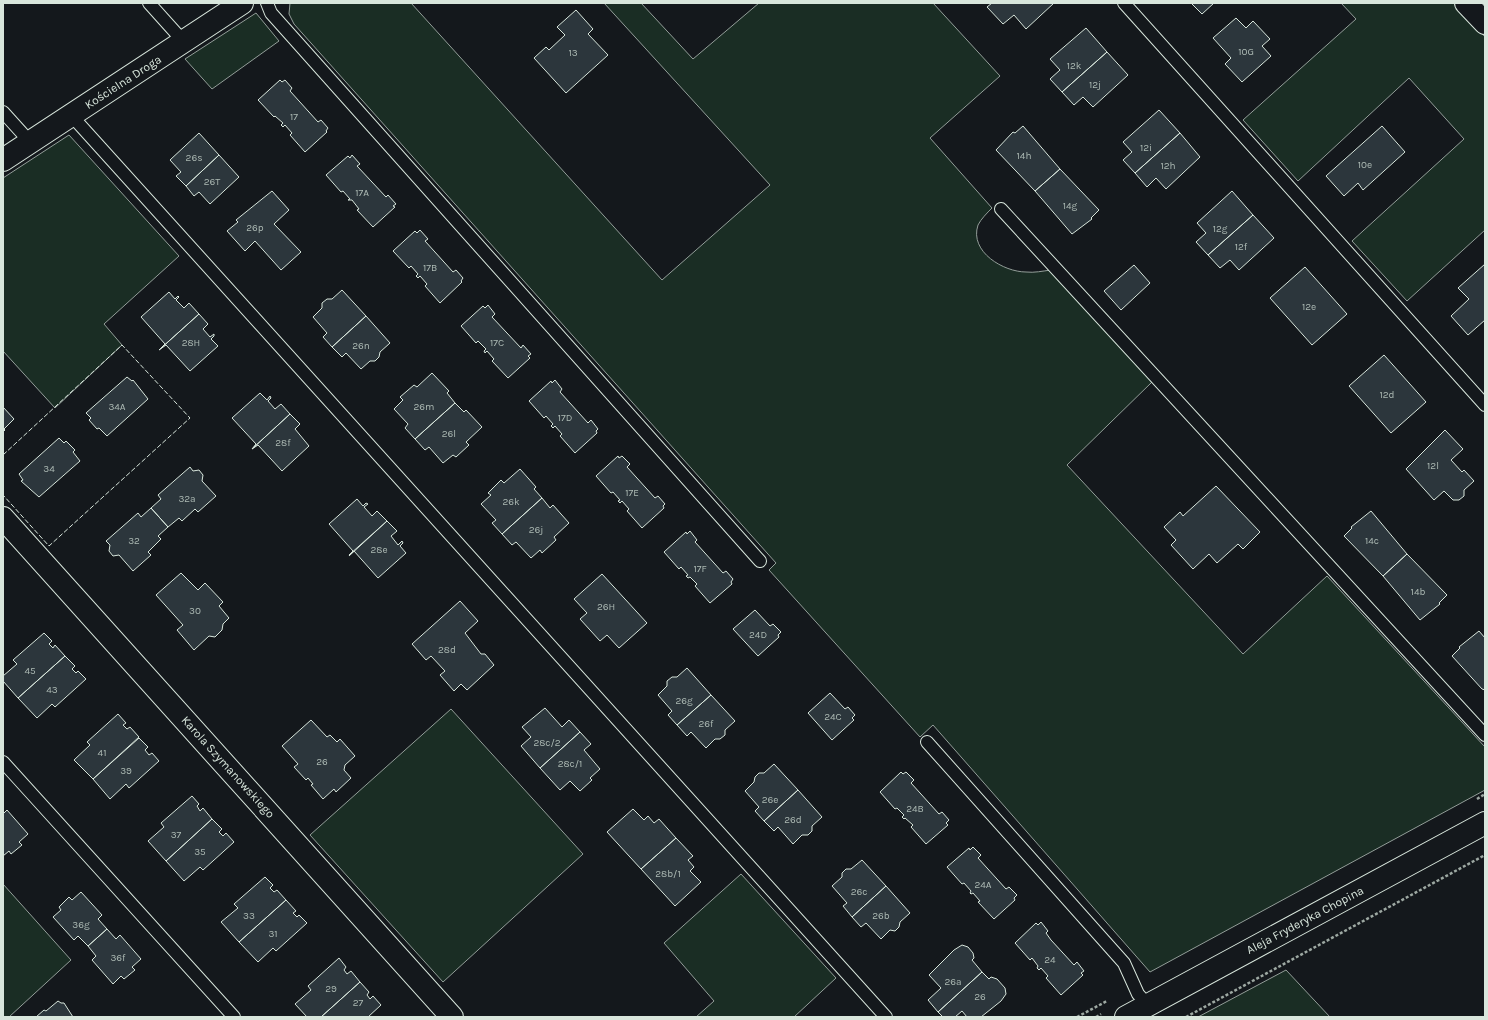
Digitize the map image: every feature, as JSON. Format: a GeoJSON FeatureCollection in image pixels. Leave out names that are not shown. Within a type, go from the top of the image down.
{"type":"FeatureCollection","features":[{"type":"Feature","properties":{"kind":"street","name":"Kościelna Droga"},"geometry":{"type":"LineString","coordinates":[[3,160],[242,3]]}},
{"type":"Feature","properties":{"kind":"street"},"geometry":{"type":"LineString","coordinates":[[1466,3],[1485,23]]}},
{"type":"Feature","properties":{"kind":"street","name":"Karola Szymanowskiego"},"geometry":{"type":"LineString","coordinates":[[3,518],[452,1017]]}},
{"type":"Feature","properties":{"kind":"street","name":"Aleja Fryderyka Chopina"},"geometry":{"type":"LineString","coordinates":[[1126,1017],[1485,823]]}},
{"type":"Feature","properties":{"kind":"lane"},"geometry":{"type":"LineString","coordinates":[[149,3],[184,42]]}},
{"type":"Feature","properties":{"kind":"lane"},"geometry":{"type":"LineString","coordinates":[[267,3],[271,13],[760,561]]}},
{"type":"Feature","properties":{"kind":"lane"},"geometry":{"type":"LineString","coordinates":[[1124,3],[1485,405]]}},
{"type":"Feature","properties":{"kind":"lane"},"geometry":{"type":"LineString","coordinates":[[3,112],[31,142]]}},
{"type":"Feature","properties":{"kind":"lane"},"geometry":{"type":"LineString","coordinates":[[71,115],[886,1017]]}},
{"type":"Feature","properties":{"kind":"lane"},"geometry":{"type":"LineString","coordinates":[[1001,208],[1485,735]]}},
{"type":"Feature","properties":{"kind":"lane"},"geometry":{"type":"LineString","coordinates":[[926,742],[1124,963],[1138,994],[1148,1005]]}},
{"type":"Feature","properties":{"kind":"lane"},"geometry":{"type":"LineString","coordinates":[[3,762],[234,1017]]}},
{"type":"Feature","properties":{"kind":"path"},"geometry":{"type":"LineString","coordinates":[[1186,1017],[1485,856]]}},
{"type":"Feature","properties":{"kind":"green space"},"geometry":{"type":"Polygon","coordinates":[[[290,3],[411,3],[662,280],[770,185],[604,3],[641,3],[693,59],[759,3],[933,3],[1000,76],[930,138],[992,208],[982,218],[978,225],[977,235],[983,252],[990,259],[1017,271],[1038,272],[1051,270],[1152,382],[1067,465],[1243,654],[1327,576],[1485,747],[1485,790],[1150,972],[933,725],[920,737],[769,570],[776,563],[294,24],[289,14],[290,3]]]}},
{"type":"Feature","properties":{"kind":"green space"},"geometry":{"type":"Polygon","coordinates":[[[1341,3],[1455,3],[1485,37],[1485,230],[1407,301],[1352,241],[1464,139],[1409,78],[1298,181],[1243,120],[1356,19],[1341,3]]]}},
{"type":"Feature","properties":{"kind":"green space"},"geometry":{"type":"Polygon","coordinates":[[[256,13],[279,41],[212,89],[185,59],[256,13]]]}},
{"type":"Feature","properties":{"kind":"green space"},"geometry":{"type":"Polygon","coordinates":[[[69,135],[179,256],[104,324],[122,345],[55,408],[3,351],[3,178],[69,135]]]}},
{"type":"Feature","properties":{"kind":"green space"},"geometry":{"type":"Polygon","coordinates":[[[451,709],[583,854],[443,982],[310,835],[451,709]]]}},
{"type":"Feature","properties":{"kind":"green space"},"geometry":{"type":"Polygon","coordinates":[[[741,874],[836,978],[794,1017],[696,1017],[714,1001],[664,943],[741,874]]]}},
{"type":"Feature","properties":{"kind":"green space"},"geometry":{"type":"Polygon","coordinates":[[[3,884],[71,960],[9,1017],[3,1017],[3,884]]]}},
{"type":"Feature","properties":{"kind":"green space"},"geometry":{"type":"Polygon","coordinates":[[[1286,970],[1330,1017],[1198,1017],[1286,970]]]}},
{"type":"Feature","properties":{"kind":"building"},"geometry":{"type":"Polygon","coordinates":[[[992,3],[1054,3],[1026,29],[1014,15],[1003,24],[987,7],[992,3]]]}},
{"type":"Feature","properties":{"kind":"building"},"geometry":{"type":"Polygon","coordinates":[[[1191,3],[1214,3],[1202,14],[1191,3]]]}},
{"type":"Feature","properties":{"kind":"building"},"geometry":{"type":"Polygon","coordinates":[[[576,10],[593,29],[588,34],[608,55],[566,93],[534,58],[546,47],[549,50],[565,35],[557,27],[576,10]]]}},
{"type":"Feature","properties":{"kind":"building"},"geometry":{"type":"Polygon","coordinates":[[[1236,18],[1246,28],[1253,21],[1270,39],[1262,46],[1271,56],[1242,82],[1225,64],[1231,58],[1213,38],[1236,18]]]}},
{"type":"Feature","properties":{"kind":"building"},"geometry":{"type":"Polygon","coordinates":[[[1086,28],[1107,52],[1062,92],[1050,79],[1060,70],[1050,59],[1086,28]]]}},
{"type":"Feature","properties":{"kind":"building"},"geometry":{"type":"Polygon","coordinates":[[[1107,52],[1128,75],[1093,107],[1083,97],[1074,105],[1062,92],[1107,52]]]}},
{"type":"Feature","properties":{"kind":"building"},"geometry":{"type":"Polygon","coordinates":[[[280,80],[282,82],[285,80],[292,88],[290,91],[318,122],[321,120],[328,128],[326,131],[327,132],[305,152],[290,135],[292,133],[285,125],[283,127],[281,125],[283,123],[275,116],[274,117],[258,100],[280,80]]]}},
{"type":"Feature","properties":{"kind":"building"},"geometry":{"type":"Polygon","coordinates":[[[1159,110],[1180,133],[1135,173],[1123,160],[1132,152],[1123,142],[1159,110]]]}},
{"type":"Feature","properties":{"kind":"building"},"geometry":{"type":"Polygon","coordinates":[[[1023,126],[1060,169],[1035,191],[996,150],[1013,132],[1015,133],[1023,126]]]}},
{"type":"Feature","properties":{"kind":"building"},"geometry":{"type":"Polygon","coordinates":[[[1382,126],[1405,152],[1363,190],[1358,183],[1344,196],[1326,176],[1382,126]]]}},
{"type":"Feature","properties":{"kind":"building"},"geometry":{"type":"Polygon","coordinates":[[[199,133],[219,155],[186,186],[176,176],[181,172],[170,160],[199,133]]]}},
{"type":"Feature","properties":{"kind":"building"},"geometry":{"type":"Polygon","coordinates":[[[1180,133],[1200,157],[1166,189],[1156,178],[1147,187],[1135,173],[1180,133]]]}},
{"type":"Feature","properties":{"kind":"building"},"geometry":{"type":"Polygon","coordinates":[[[219,155],[239,177],[210,204],[199,192],[194,196],[186,186],[219,155]]]}},
{"type":"Feature","properties":{"kind":"building"},"geometry":{"type":"Polygon","coordinates":[[[352,155],[360,164],[357,166],[386,197],[388,195],[396,204],[393,206],[395,207],[373,227],[357,210],[359,209],[352,200],[348,200],[350,199],[343,191],[341,192],[326,175],[348,156],[350,158],[352,155]]]}},
{"type":"Feature","properties":{"kind":"building"},"geometry":{"type":"Polygon","coordinates":[[[1060,169],[1099,210],[1091,218],[1092,219],[1072,234],[1035,191],[1060,169]]]}},
{"type":"Feature","properties":{"kind":"building"},"geometry":{"type":"Polygon","coordinates":[[[272,191],[289,210],[274,224],[301,252],[281,270],[255,241],[245,251],[227,231],[238,222],[236,220],[272,191]]]}},
{"type":"Feature","properties":{"kind":"building"},"geometry":{"type":"Polygon","coordinates":[[[1232,191],[1253,215],[1208,255],[1196,242],[1206,233],[1197,223],[1232,191]]]}},
{"type":"Feature","properties":{"kind":"building"},"geometry":{"type":"Polygon","coordinates":[[[1253,215],[1274,238],[1239,270],[1230,260],[1220,268],[1208,255],[1253,215]]]}},
{"type":"Feature","properties":{"kind":"building"},"geometry":{"type":"Polygon","coordinates":[[[420,230],[428,239],[425,241],[453,272],[456,270],[463,278],[461,281],[462,282],[440,303],[425,286],[427,284],[420,276],[418,278],[416,276],[418,274],[411,266],[409,268],[393,251],[415,231],[417,233],[420,230]]]}},
{"type":"Feature","properties":{"kind":"building"},"geometry":{"type":"Polygon","coordinates":[[[1485,264],[1485,320],[1468,335],[1451,316],[1469,299],[1458,288],[1485,264]]]}},
{"type":"Feature","properties":{"kind":"building"},"geometry":{"type":"Polygon","coordinates":[[[1134,265],[1150,283],[1121,310],[1104,291],[1134,265]]]}},
{"type":"Feature","properties":{"kind":"building"},"geometry":{"type":"Polygon","coordinates":[[[1305,267],[1347,314],[1312,345],[1270,298],[1305,267]]]}},
{"type":"Feature","properties":{"kind":"building"},"geometry":{"type":"Polygon","coordinates":[[[342,290],[366,316],[332,347],[323,337],[327,333],[313,317],[322,308],[322,303],[327,299],[332,299],[342,290]]]}},
{"type":"Feature","properties":{"kind":"building"},"geometry":{"type":"Polygon","coordinates":[[[169,292],[175,299],[178,296],[179,297],[176,300],[184,308],[189,303],[199,314],[159,350],[165,344],[141,317],[169,292]]]}},
{"type":"Feature","properties":{"kind":"building"},"geometry":{"type":"Polygon","coordinates":[[[488,305],[495,314],[492,317],[521,348],[523,345],[531,354],[528,356],[530,358],[508,378],[492,361],[494,359],[487,351],[485,353],[484,351],[486,349],[478,341],[476,343],[461,326],[483,306],[485,308],[488,305]]]}},
{"type":"Feature","properties":{"kind":"building"},"geometry":{"type":"Polygon","coordinates":[[[199,314],[208,324],[203,329],[210,337],[214,334],[211,339],[218,346],[190,371],[166,345],[159,350],[199,314]]]}},
{"type":"Feature","properties":{"kind":"building"},"geometry":{"type":"Polygon","coordinates":[[[366,316],[390,343],[380,352],[379,357],[375,361],[370,361],[361,369],[346,353],[342,357],[332,347],[366,316]]]}},
{"type":"Feature","properties":{"kind":"building"},"geometry":{"type":"Polygon","coordinates":[[[1384,355],[1426,402],[1391,433],[1349,386],[1384,355]]]}},
{"type":"Feature","properties":{"kind":"building"},"geometry":{"type":"Polygon","coordinates":[[[432,373],[449,391],[447,393],[455,403],[415,439],[405,428],[408,424],[394,409],[403,400],[400,397],[414,385],[417,387],[432,373]]]}},
{"type":"Feature","properties":{"kind":"building"},"geometry":{"type":"Polygon","coordinates":[[[127,377],[132,381],[133,380],[148,399],[107,436],[99,428],[97,429],[89,420],[91,418],[86,413],[127,377]]]}},
{"type":"Feature","properties":{"kind":"building"},"geometry":{"type":"Polygon","coordinates":[[[555,380],[562,389],[560,392],[588,423],[591,420],[598,429],[596,431],[597,433],[575,453],[560,436],[562,434],[555,426],[553,428],[551,426],[553,424],[546,416],[544,418],[529,401],[551,381],[552,383],[555,380]]]}},
{"type":"Feature","properties":{"kind":"building"},"geometry":{"type":"Polygon","coordinates":[[[260,393],[267,400],[270,396],[271,398],[268,401],[275,409],[281,404],[290,414],[252,449],[256,444],[232,418],[260,393]]]}},
{"type":"Feature","properties":{"kind":"building"},"geometry":{"type":"Polygon","coordinates":[[[455,403],[464,412],[466,410],[482,427],[466,442],[469,445],[456,457],[453,455],[443,463],[429,447],[425,450],[415,439],[455,403]]]}},
{"type":"Feature","properties":{"kind":"building"},"geometry":{"type":"Polygon","coordinates":[[[3,407],[14,419],[3,432],[3,407]]]}},
{"type":"Feature","properties":{"kind":"building"},"geometry":{"type":"Polygon","coordinates":[[[290,414],[300,424],[295,429],[309,446],[282,471],[258,445],[252,449],[290,414]]]}},
{"type":"Feature","properties":{"kind":"building"},"geometry":{"type":"Polygon","coordinates":[[[1445,430],[1463,449],[1451,460],[1462,472],[1464,470],[1474,481],[1464,490],[1464,496],[1459,500],[1453,500],[1444,491],[1434,500],[1406,469],[1445,430]]]}},
{"type":"Feature","properties":{"kind":"building"},"geometry":{"type":"Polygon","coordinates":[[[59,438],[64,443],[66,441],[75,450],[73,452],[80,461],[39,497],[21,481],[23,480],[19,474],[59,438]]]}},
{"type":"Feature","properties":{"kind":"building"},"geometry":{"type":"Polygon","coordinates":[[[618,456],[619,458],[622,456],[630,464],[627,467],[655,498],[658,496],[665,504],[663,506],[664,508],[642,528],[627,511],[629,509],[622,501],[620,503],[618,501],[620,500],[613,492],[611,493],[596,476],[618,456]]]}},
{"type":"Feature","properties":{"kind":"building"},"geometry":{"type":"Polygon","coordinates":[[[190,467],[193,471],[199,470],[203,475],[202,481],[216,496],[198,512],[195,509],[182,521],[179,518],[168,527],[151,508],[161,499],[158,495],[190,467]]]}},
{"type":"Feature","properties":{"kind":"building"},"geometry":{"type":"Polygon","coordinates":[[[520,469],[536,487],[534,489],[542,498],[502,534],[492,523],[496,520],[481,504],[491,495],[488,493],[501,480],[504,483],[520,469]]]}},
{"type":"Feature","properties":{"kind":"building"},"geometry":{"type":"Polygon","coordinates":[[[1216,486],[1260,532],[1243,549],[1238,544],[1217,563],[1209,554],[1193,569],[1171,545],[1176,540],[1164,527],[1180,512],[1183,516],[1216,486]]]}},
{"type":"Feature","properties":{"kind":"building"},"geometry":{"type":"Polygon","coordinates":[[[542,498],[550,508],[553,505],[569,523],[554,537],[556,540],[542,553],[540,550],[531,558],[516,542],[512,545],[502,534],[542,498]]]}},
{"type":"Feature","properties":{"kind":"building"},"geometry":{"type":"Polygon","coordinates":[[[357,499],[363,506],[366,503],[368,504],[364,507],[372,516],[377,511],[387,521],[349,556],[353,551],[329,524],[357,499]]]}},
{"type":"Feature","properties":{"kind":"building"},"geometry":{"type":"Polygon","coordinates":[[[151,508],[168,527],[158,536],[161,539],[148,552],[151,555],[133,571],[119,555],[113,556],[109,551],[110,545],[106,541],[138,513],[141,517],[151,508]]]}},
{"type":"Feature","properties":{"kind":"building"},"geometry":{"type":"Polygon","coordinates":[[[1371,511],[1407,554],[1383,576],[1344,536],[1352,528],[1351,527],[1371,511]]]}},
{"type":"Feature","properties":{"kind":"building"},"geometry":{"type":"Polygon","coordinates":[[[387,521],[397,531],[391,536],[398,545],[402,541],[403,543],[400,546],[406,553],[378,578],[354,551],[349,555],[387,521]]]}},
{"type":"Feature","properties":{"kind":"building"},"geometry":{"type":"Polygon","coordinates":[[[690,531],[697,540],[695,542],[723,573],[726,571],[733,579],[731,582],[732,584],[710,603],[695,586],[697,584],[690,577],[688,578],[686,576],[688,575],[681,567],[679,569],[664,552],[686,532],[687,534],[690,531]]]}},
{"type":"Feature","properties":{"kind":"building"},"geometry":{"type":"Polygon","coordinates":[[[1407,554],[1447,595],[1439,603],[1440,604],[1420,620],[1383,576],[1407,554]]]}},
{"type":"Feature","properties":{"kind":"building"},"geometry":{"type":"Polygon","coordinates":[[[181,573],[198,590],[205,583],[223,602],[219,606],[229,618],[223,624],[222,630],[215,637],[209,636],[194,650],[177,630],[183,625],[156,595],[181,573]]]}},
{"type":"Feature","properties":{"kind":"building"},"geometry":{"type":"Polygon","coordinates":[[[602,574],[647,623],[619,648],[607,635],[600,641],[580,619],[587,613],[574,599],[602,574]]]}},
{"type":"Feature","properties":{"kind":"building"},"geometry":{"type":"Polygon","coordinates":[[[460,601],[478,621],[465,633],[481,654],[485,654],[494,665],[467,690],[461,684],[454,691],[440,675],[445,671],[431,656],[426,660],[412,644],[460,601]]]}},
{"type":"Feature","properties":{"kind":"building"},"geometry":{"type":"Polygon","coordinates":[[[755,610],[770,626],[773,624],[781,632],[778,635],[779,637],[758,656],[733,629],[755,610]]]}},
{"type":"Feature","properties":{"kind":"building"},"geometry":{"type":"Polygon","coordinates":[[[1479,631],[1485,638],[1485,690],[1482,689],[1452,656],[1460,648],[1459,647],[1479,631]]]}},
{"type":"Feature","properties":{"kind":"building"},"geometry":{"type":"Polygon","coordinates":[[[44,633],[52,641],[49,644],[53,648],[55,645],[65,656],[18,698],[3,681],[3,676],[17,664],[13,660],[44,633]]]}},
{"type":"Feature","properties":{"kind":"building"},"geometry":{"type":"Polygon","coordinates":[[[65,656],[75,666],[72,669],[76,673],[78,671],[86,679],[55,707],[52,704],[37,718],[18,698],[65,656]]]}},
{"type":"Feature","properties":{"kind":"building"},"geometry":{"type":"Polygon","coordinates":[[[687,668],[711,695],[677,725],[668,715],[672,711],[658,695],[667,686],[667,681],[672,677],[677,677],[687,668]]]}},
{"type":"Feature","properties":{"kind":"building"},"geometry":{"type":"Polygon","coordinates":[[[830,693],[845,709],[848,707],[855,715],[852,718],[854,720],[832,740],[808,713],[830,693]]]}},
{"type":"Feature","properties":{"kind":"building"},"geometry":{"type":"Polygon","coordinates":[[[711,695],[735,721],[725,730],[725,735],[720,739],[715,739],[706,748],[691,732],[687,736],[677,725],[711,695]]]}},
{"type":"Feature","properties":{"kind":"building"},"geometry":{"type":"Polygon","coordinates":[[[545,708],[562,727],[569,720],[580,732],[540,768],[521,746],[531,737],[522,727],[545,708]]]}},
{"type":"Feature","properties":{"kind":"building"},"geometry":{"type":"Polygon","coordinates":[[[118,714],[126,723],[123,725],[127,729],[130,727],[139,737],[93,779],[74,760],[90,745],[87,742],[118,714]]]}},
{"type":"Feature","properties":{"kind":"building"},"geometry":{"type":"Polygon","coordinates":[[[311,720],[327,737],[330,735],[337,742],[340,739],[355,756],[345,765],[344,770],[351,778],[336,792],[334,789],[323,799],[311,785],[313,784],[308,778],[306,780],[294,767],[298,764],[282,746],[311,720]]]}},
{"type":"Feature","properties":{"kind":"building"},"geometry":{"type":"Polygon","coordinates":[[[580,732],[591,744],[584,750],[600,769],[590,778],[592,780],[580,791],[570,781],[560,790],[540,768],[580,732]]]}},
{"type":"Feature","properties":{"kind":"building"},"geometry":{"type":"Polygon","coordinates":[[[139,738],[148,747],[145,750],[149,755],[152,753],[159,761],[129,788],[126,784],[110,799],[93,779],[139,738]]]}},
{"type":"Feature","properties":{"kind":"building"},"geometry":{"type":"Polygon","coordinates":[[[774,764],[798,790],[764,821],[755,811],[759,807],[745,791],[754,782],[755,777],[759,773],[764,773],[774,764]]]}},
{"type":"Feature","properties":{"kind":"building"},"geometry":{"type":"Polygon","coordinates":[[[901,772],[903,774],[906,772],[914,780],[911,783],[939,814],[942,812],[949,820],[946,823],[948,825],[926,844],[911,827],[913,825],[902,817],[904,815],[897,808],[895,809],[880,792],[901,772]]]}},
{"type":"Feature","properties":{"kind":"building"},"geometry":{"type":"Polygon","coordinates":[[[798,790],[822,817],[812,826],[812,831],[808,835],[802,835],[793,844],[778,827],[774,831],[764,821],[798,790]]]}},
{"type":"Feature","properties":{"kind":"building"},"geometry":{"type":"Polygon","coordinates":[[[192,796],[199,804],[197,806],[200,811],[203,808],[212,819],[166,861],[148,841],[164,827],[161,823],[192,796]]]}},
{"type":"Feature","properties":{"kind":"building"},"geometry":{"type":"Polygon","coordinates":[[[633,809],[644,820],[648,816],[654,823],[659,819],[676,838],[641,869],[607,832],[633,809]]]}},
{"type":"Feature","properties":{"kind":"building"},"geometry":{"type":"Polygon","coordinates":[[[7,810],[28,834],[19,842],[22,845],[11,854],[9,851],[3,856],[3,814],[7,810]]]}},
{"type":"Feature","properties":{"kind":"building"},"geometry":{"type":"Polygon","coordinates":[[[212,819],[222,829],[219,832],[223,836],[226,833],[234,842],[203,870],[200,867],[184,881],[166,861],[212,819]]]}},
{"type":"Feature","properties":{"kind":"building"},"geometry":{"type":"Polygon","coordinates":[[[676,838],[693,856],[688,860],[694,867],[690,871],[701,882],[675,906],[641,869],[676,838]]]}},
{"type":"Feature","properties":{"kind":"building"},"geometry":{"type":"Polygon","coordinates":[[[973,847],[981,855],[978,858],[1006,889],[1009,887],[1017,895],[1014,898],[1015,900],[994,919],[978,902],[980,901],[973,893],[970,893],[971,891],[964,883],[962,884],[947,867],[969,848],[970,850],[973,847]]]}},
{"type":"Feature","properties":{"kind":"building"},"geometry":{"type":"Polygon","coordinates":[[[862,860],[886,886],[852,917],[843,906],[847,903],[832,886],[842,877],[842,873],[846,869],[851,869],[862,860]]]}},
{"type":"Feature","properties":{"kind":"building"},"geometry":{"type":"Polygon","coordinates":[[[265,877],[273,885],[270,888],[274,892],[277,890],[286,900],[239,942],[221,922],[238,908],[234,904],[265,877]]]}},
{"type":"Feature","properties":{"kind":"building"},"geometry":{"type":"Polygon","coordinates":[[[886,886],[910,913],[900,922],[899,927],[895,931],[890,930],[881,939],[866,923],[861,927],[852,917],[886,886]]]}},
{"type":"Feature","properties":{"kind":"building"},"geometry":{"type":"Polygon","coordinates":[[[81,892],[102,915],[98,919],[107,929],[88,946],[78,936],[74,940],[53,917],[61,910],[59,907],[69,897],[72,900],[81,892]]]}},
{"type":"Feature","properties":{"kind":"building"},"geometry":{"type":"Polygon","coordinates":[[[286,900],[296,911],[293,913],[297,917],[299,915],[307,923],[276,951],[273,948],[258,962],[239,942],[286,900]]]}},
{"type":"Feature","properties":{"kind":"building"},"geometry":{"type":"Polygon","coordinates":[[[1041,922],[1048,931],[1046,933],[1051,940],[1074,965],[1077,962],[1084,971],[1081,973],[1083,975],[1061,995],[1046,978],[1048,976],[1041,968],[1039,970],[1032,958],[1030,960],[1015,943],[1036,923],[1038,925],[1041,922]]]}},
{"type":"Feature","properties":{"kind":"building"},"geometry":{"type":"Polygon","coordinates":[[[107,929],[116,939],[120,935],[141,959],[132,967],[135,970],[124,979],[121,976],[113,984],[92,960],[96,956],[88,946],[107,929]]]}},
{"type":"Feature","properties":{"kind":"building"},"geometry":{"type":"Polygon","coordinates":[[[962,945],[968,947],[973,953],[974,958],[972,960],[982,972],[938,1012],[928,1000],[941,988],[929,975],[954,950],[962,945]]]}},
{"type":"Feature","properties":{"kind":"building"},"geometry":{"type":"Polygon","coordinates":[[[339,958],[346,967],[344,970],[347,974],[351,971],[360,982],[321,1017],[307,1017],[295,1004],[311,990],[308,986],[339,958]]]}},
{"type":"Feature","properties":{"kind":"building"},"geometry":{"type":"Polygon","coordinates":[[[982,972],[989,979],[991,977],[997,979],[1005,988],[1006,994],[1001,1001],[981,1017],[967,1017],[962,1011],[955,1017],[943,1017],[938,1012],[982,972]]]}},
{"type":"Feature","properties":{"kind":"building"},"geometry":{"type":"Polygon","coordinates":[[[360,982],[369,992],[367,995],[370,999],[373,996],[381,1005],[368,1017],[321,1017],[360,982]]]}},
{"type":"Feature","properties":{"kind":"building"},"geometry":{"type":"Polygon","coordinates":[[[58,1001],[64,1003],[73,1017],[36,1017],[44,1010],[46,1011],[58,1001]]]}},
{"type":"Feature","properties":{"kind":"fence"},"geometry":{"type":"LineString","coordinates":[[3,455],[122,345],[190,418],[49,546],[3,495]]}}]}
